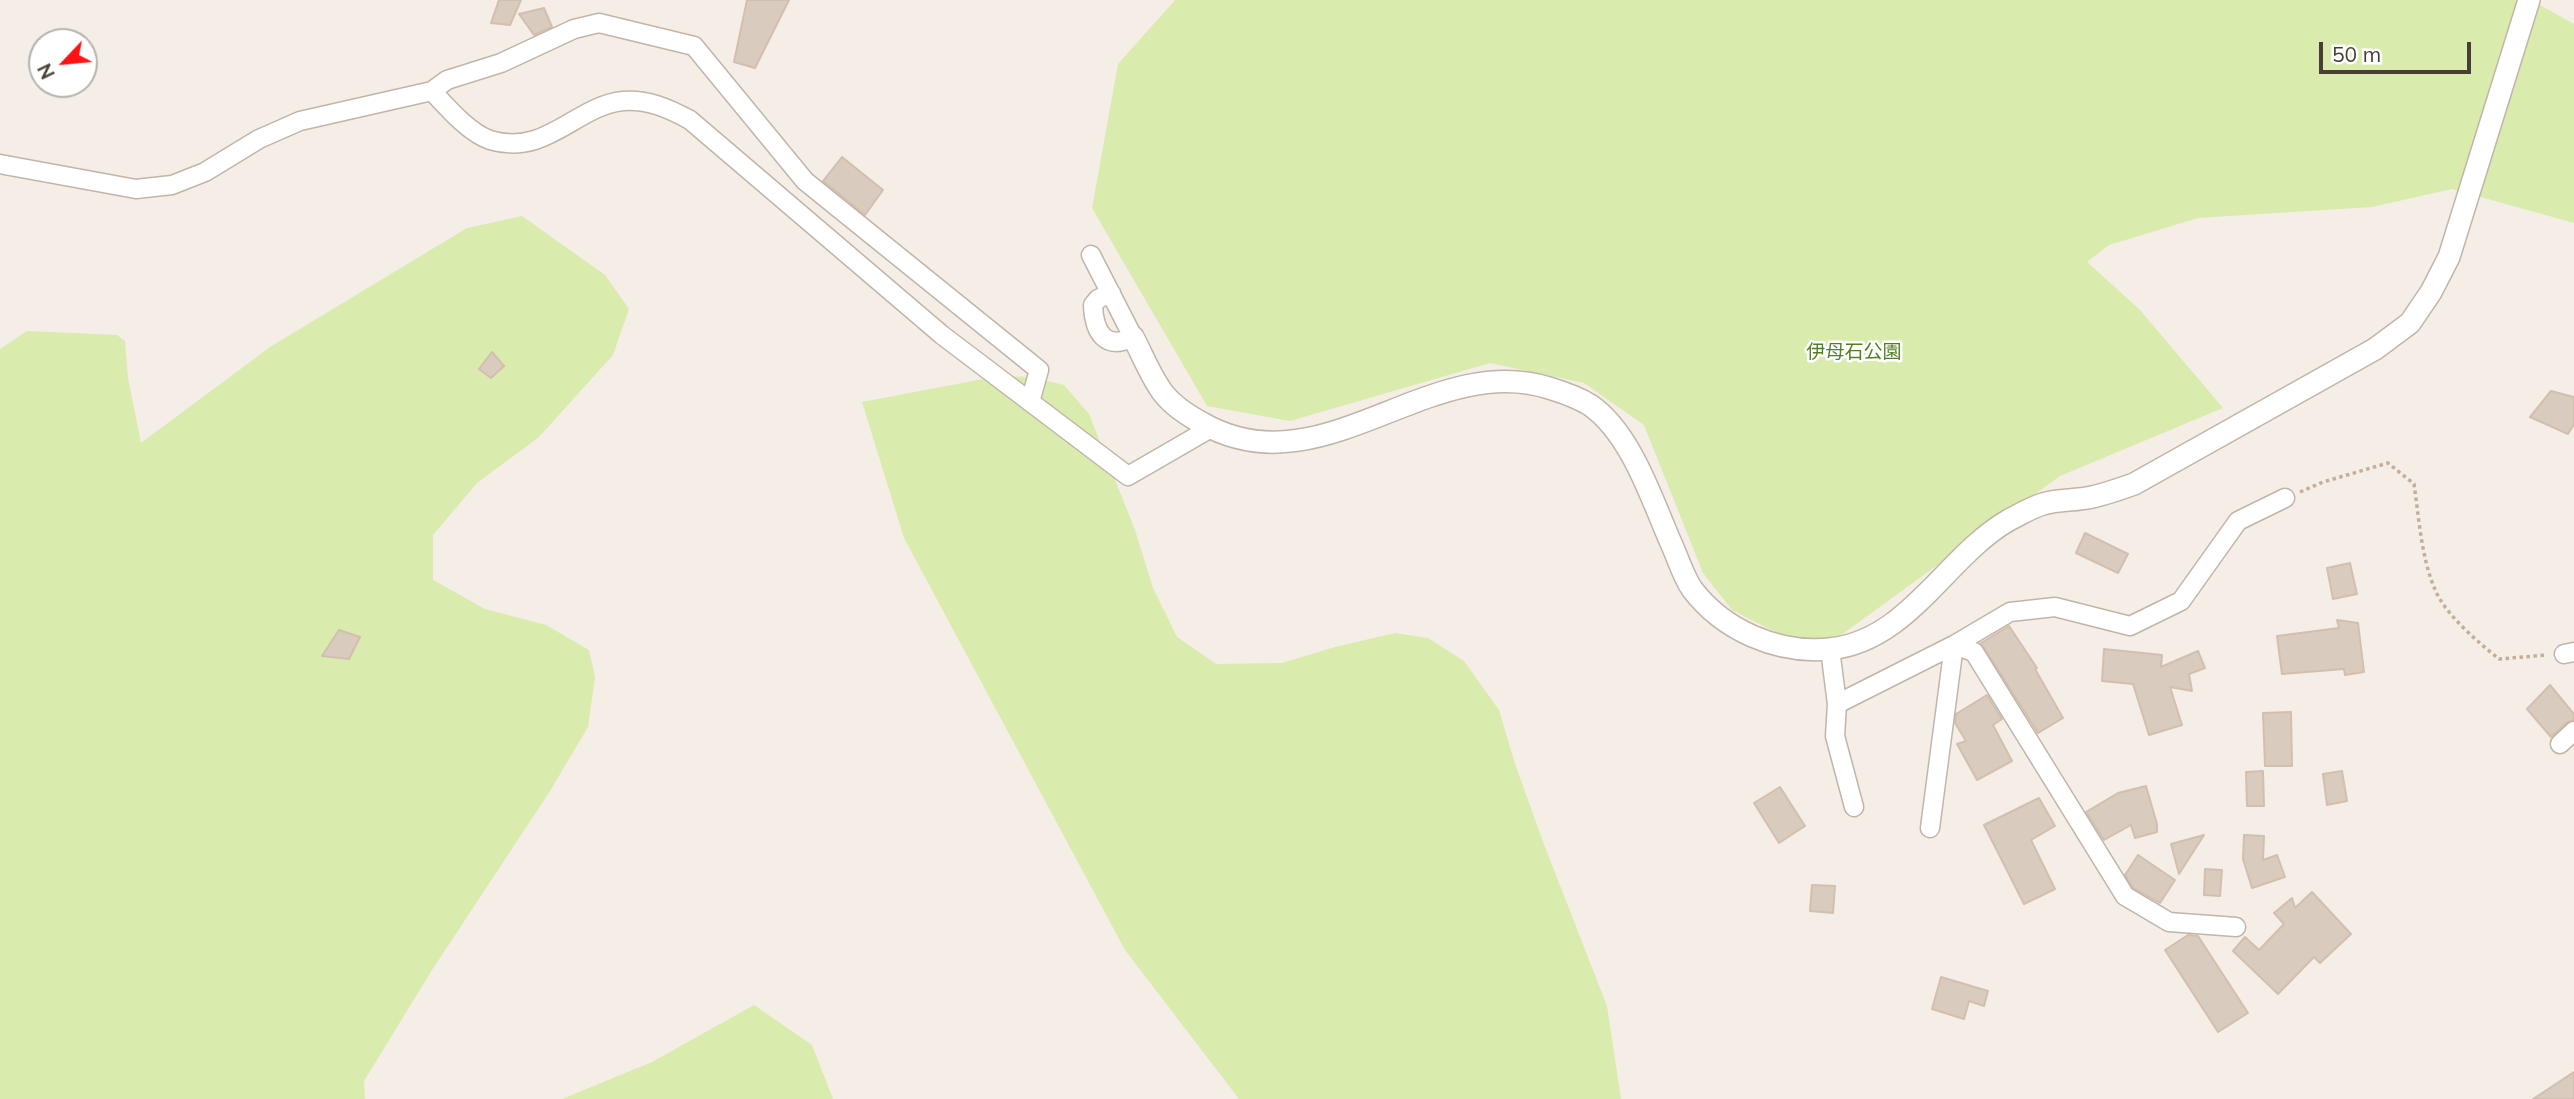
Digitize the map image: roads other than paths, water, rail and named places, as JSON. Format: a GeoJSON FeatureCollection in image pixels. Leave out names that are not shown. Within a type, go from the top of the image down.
{"type":"FeatureCollection","features":[{"type":"Feature","properties":{"kind":"street"},"geometry":{"type":"LineString","coordinates":[[1091,255],[1160,390],[1187,415],[1238,439],[1272,444],[1318,438],[1469,384],[1510,379],[1550,388],[1590,405],[1619,435],[1637,464],[1690,587],[1716,614],[1740,631],[1768,643],[1830,649],[1866,639],[1901,619],[1971,550],[2007,522],[2043,504],[2090,498],[2134,484],[2375,349],[2410,323],[2431,292],[2449,257],[2529,0]]}},
{"type":"Feature","properties":{"kind":"street"},"geometry":{"type":"LineString","coordinates":[[0,164],[136,189],[172,185],[205,172],[259,139],[300,121],[432,91],[447,80],[501,63],[574,29],[599,23],[694,46],[805,181],[1039,370],[1030,402]]}},
{"type":"Feature","properties":{"kind":"street"},"geometry":{"type":"LineString","coordinates":[[432,91],[458,118],[489,139],[517,143],[546,138],[600,108],[621,101],[643,102],[667,108],[690,120],[942,335],[1128,476],[1211,428]]}},
{"type":"Feature","properties":{"kind":"street"},"geometry":{"type":"LineString","coordinates":[[1111,293],[1098,299],[1093,305],[1094,321],[1100,333],[1110,342],[1121,343],[1133,337]]}},
{"type":"Feature","properties":{"kind":"street"},"geometry":{"type":"LineString","coordinates":[[1837,705],[1954,645],[2010,612],[2055,607],[2130,626],[2181,601],[2238,521],[2285,498]]}},
{"type":"Feature","properties":{"kind":"street"},"geometry":{"type":"LineString","coordinates":[[1930,828],[1954,645]]}},
{"type":"Feature","properties":{"kind":"street"},"geometry":{"type":"LineString","coordinates":[[1954,645],[1974,652],[2125,896],[2169,922],[2236,927]]}},
{"type":"Feature","properties":{"kind":"street"},"geometry":{"type":"LineString","coordinates":[[1830,649],[1837,705],[1835,736],[1854,807]]}},
{"type":"Feature","properties":{"kind":"street"},"geometry":{"type":"LineString","coordinates":[[2560,744],[2574,732]]}},
{"type":"Feature","properties":{"kind":"park label","name":"伊母石公園"},"geometry":{"type":"Point","coordinates":[1854,352]}}]}
